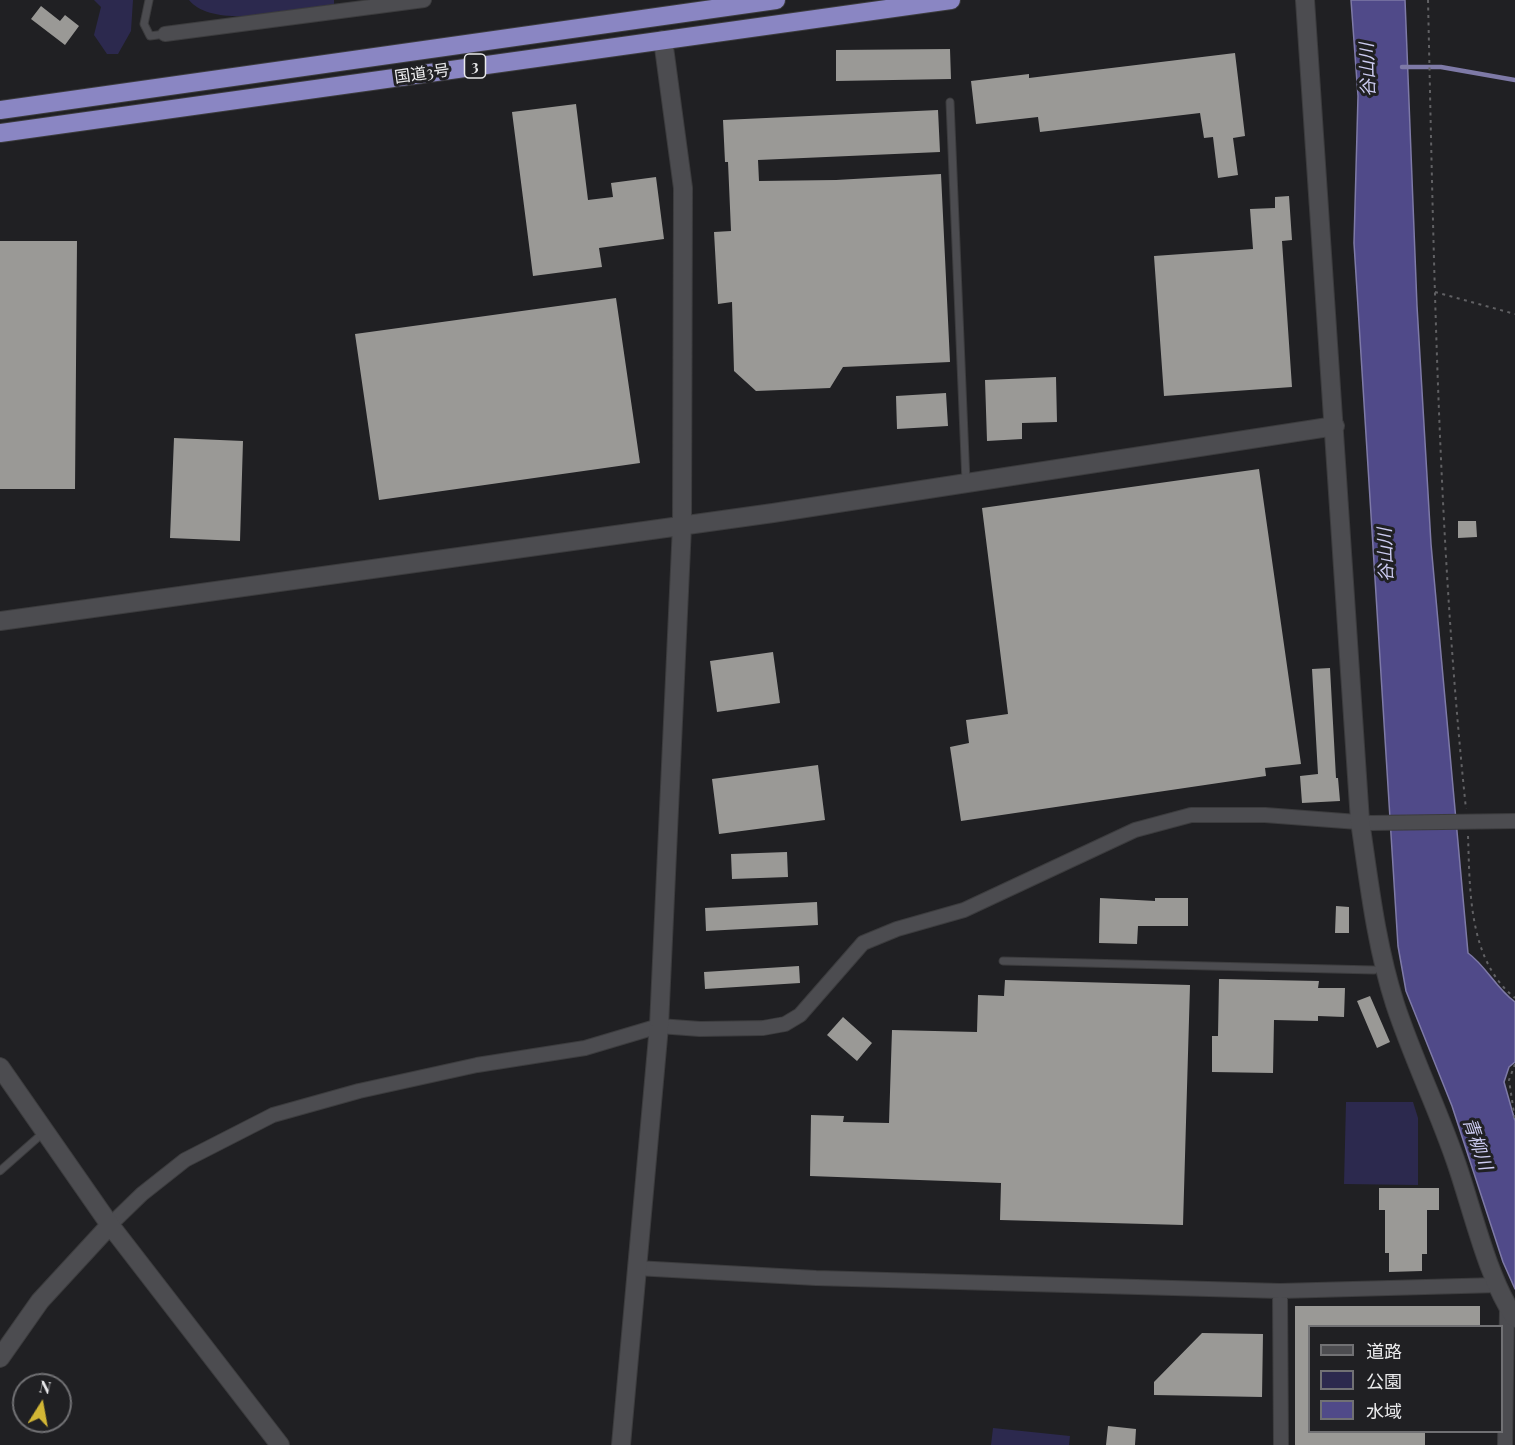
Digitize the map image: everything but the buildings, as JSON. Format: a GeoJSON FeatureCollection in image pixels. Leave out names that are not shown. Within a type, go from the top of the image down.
{"type":"FeatureCollection","features":[{"type":"Feature","properties":{"kind":"highway","name":"国道3号"},"geometry":{"type":"LineString","coordinates":[[0,110],[776,0]]}},
{"type":"Feature","properties":{"kind":"highway","name":"国道3号"},"geometry":{"type":"LineString","coordinates":[[0,133],[951,0]]}},
{"type":"Feature","properties":{"kind":"street"},"geometry":{"type":"LineString","coordinates":[[165,34],[346,5],[424,0]]}},
{"type":"Feature","properties":{"kind":"street"},"geometry":{"type":"LineString","coordinates":[[1305,0],[1366,822],[1382,956],[1396,1006],[1440,1114],[1498,1285],[1511,1313],[1505,1445]]}},
{"type":"Feature","properties":{"kind":"street"},"geometry":{"type":"LineString","coordinates":[[621,1445],[659,1026],[682,526],[683,188],[663,40]]}},
{"type":"Feature","properties":{"kind":"street"},"geometry":{"type":"LineString","coordinates":[[0,621],[682,526],[1335,426]]}},
{"type":"Feature","properties":{"kind":"street"},"geometry":{"type":"LineString","coordinates":[[0,1358],[40,1301],[142,1194],[185,1160],[273,1116],[359,1091],[477,1065],[585,1048],[659,1026],[700,1029],[763,1028],[785,1024],[800,1015],[863,943],[897,929],[964,910],[1135,830],[1191,815],[1265,815],[1366,822],[1515,821]]}},
{"type":"Feature","properties":{"kind":"street"},"geometry":{"type":"LineString","coordinates":[[0,1067],[110,1225],[280,1445]]}},
{"type":"Feature","properties":{"kind":"street"},"geometry":{"type":"LineString","coordinates":[[636,1268],[816,1278],[1280,1291],[1498,1285]]}},
{"type":"Feature","properties":{"kind":"street"},"geometry":{"type":"LineString","coordinates":[[1280,1291],[1281,1445]]}},
{"type":"Feature","properties":{"kind":"lane"},"geometry":{"type":"LineString","coordinates":[[149,0],[144,24],[150,36],[165,34]]}},
{"type":"Feature","properties":{"kind":"lane"},"geometry":{"type":"LineString","coordinates":[[950,102],[966,484]]}},
{"type":"Feature","properties":{"kind":"lane"},"geometry":{"type":"LineString","coordinates":[[1003,961],[1374,970]]}},
{"type":"Feature","properties":{"kind":"lane"},"geometry":{"type":"LineString","coordinates":[[0,1171],[45,1132]]}},
{"type":"Feature","properties":{"kind":"path"},"geometry":{"type":"LineString","coordinates":[[1428,0],[1435,292],[1448,590],[1467,820],[1470,907],[1485,957],[1507,991],[1515,998]]}},
{"type":"Feature","properties":{"kind":"path"},"geometry":{"type":"LineString","coordinates":[[1435,292],[1515,314]]}},
{"type":"Feature","properties":{"kind":"path"},"geometry":{"type":"LineString","coordinates":[[1515,1064],[1509,1080],[1515,1120]]}},
{"type":"Feature","properties":{"kind":"green space"},"geometry":{"type":"Polygon","coordinates":[[[94,0],[133,0],[131,31],[118,54],[107,54],[94,35],[101,7],[94,0]]]}},
{"type":"Feature","properties":{"kind":"green space"},"geometry":{"type":"Polygon","coordinates":[[[189,0],[334,0],[334,4],[258,16],[237,16],[217,14],[201,9],[189,0]]]}},
{"type":"Feature","properties":{"kind":"green space"},"geometry":{"type":"Polygon","coordinates":[[[1346,1102],[1413,1102],[1418,1118],[1418,1185],[1344,1184],[1346,1102]]]}},
{"type":"Feature","properties":{"kind":"green space"},"geometry":{"type":"Polygon","coordinates":[[[993,1428],[1070,1436],[1069,1445],[991,1445],[993,1428]]]}},
{"type":"Feature","properties":{"kind":"water"},"geometry":{"type":"Polygon","coordinates":[[[1351,0],[1405,0],[1417,306],[1431,544],[1468,953],[1515,1002],[1515,1062],[1509,1067],[1504,1082],[1515,1121],[1515,1289],[1503,1262],[1452,1106],[1406,991],[1398,946],[1354,243],[1358,96],[1351,0]]]}},
{"type":"Feature","properties":{"kind":"waterway"},"geometry":{"type":"LineString","coordinates":[[1402,67],[1441,67],[1515,80]]}},
{"type":"Feature","properties":{"kind":"water label","name":"谷山川"},"geometry":{"type":"Point","coordinates":[1368,70]}},
{"type":"Feature","properties":{"kind":"water label","name":"谷山川"},"geometry":{"type":"Point","coordinates":[1386,555]}},
{"type":"Feature","properties":{"kind":"water label","name":"青柳川"},"geometry":{"type":"Point","coordinates":[1477,1144]}}]}
